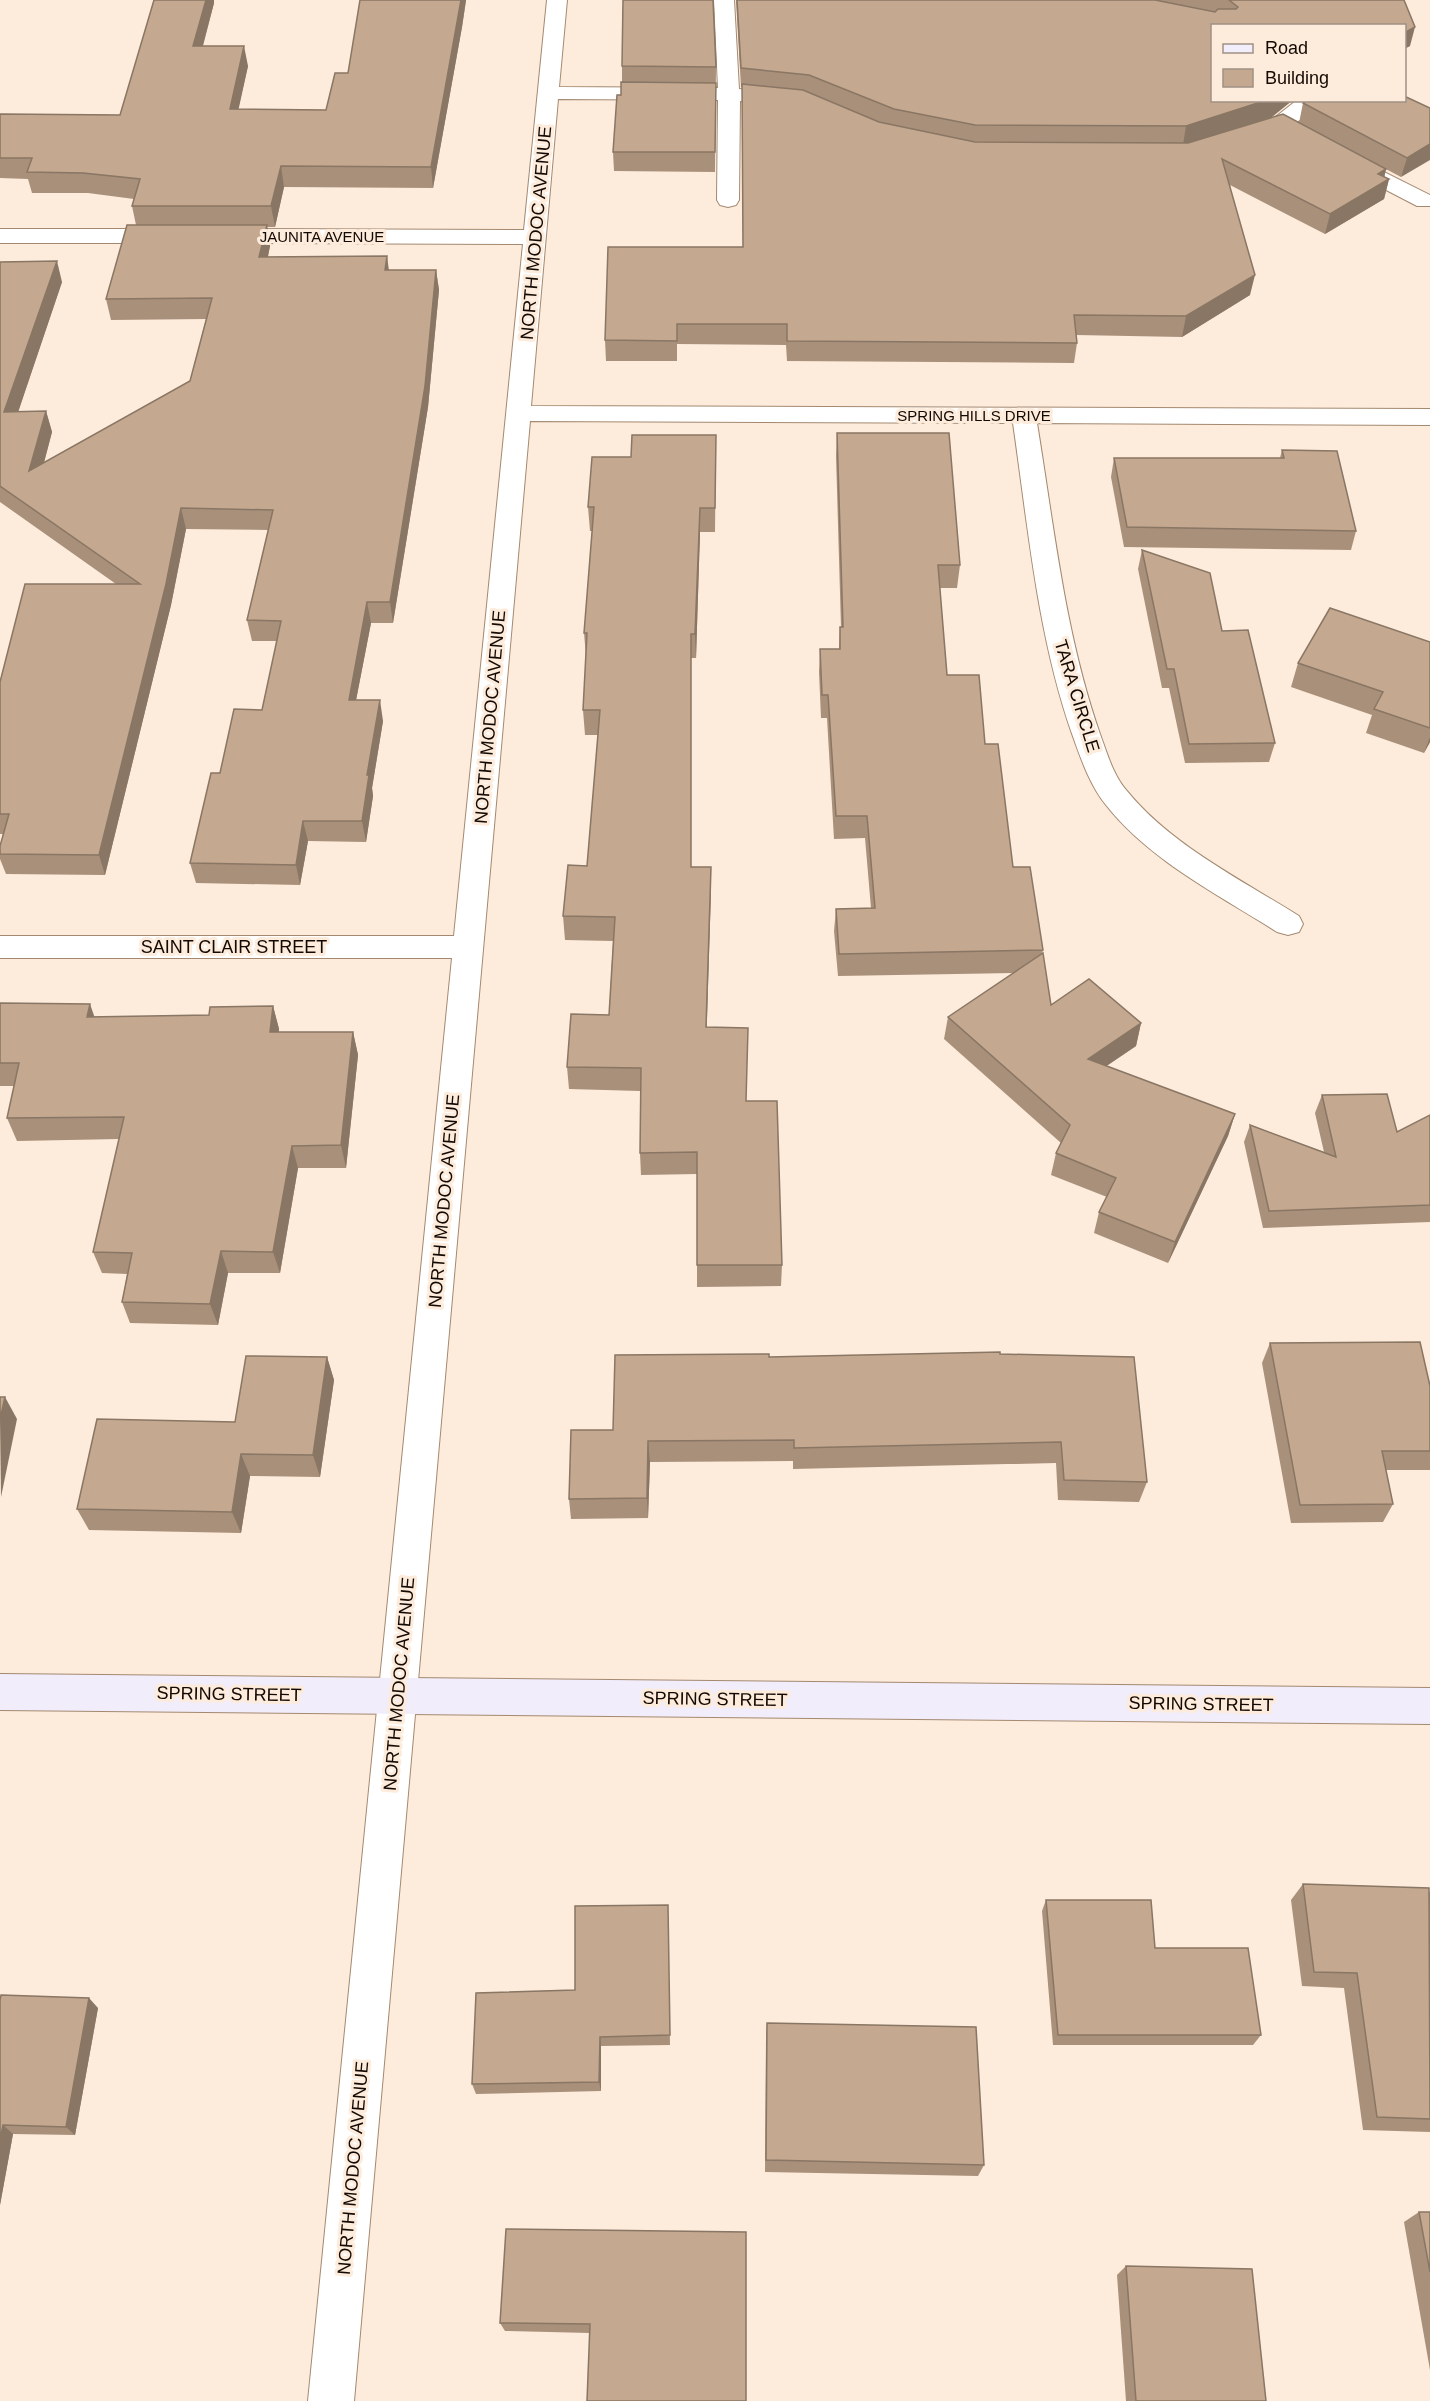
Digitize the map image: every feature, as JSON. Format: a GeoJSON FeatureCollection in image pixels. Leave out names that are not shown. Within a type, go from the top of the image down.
{"type":"FeatureCollection","features":[{"type":"Feature","properties":{"kind":"street","name":"NORTH MODOC AVENUE"},"geometry":{"type":"LineString","coordinates":[[331,2401],[557,0]]}},
{"type":"Feature","properties":{"kind":"street"},"geometry":{"type":"LineString","coordinates":[[724,0],[729,94],[728,200]]}},
{"type":"Feature","properties":{"kind":"street"},"geometry":{"type":"LineString","coordinates":[[549,93],[729,94],[807,102]]}},
{"type":"Feature","properties":{"kind":"street"},"geometry":{"type":"LineString","coordinates":[[1227,141],[1281,124],[1308,102]]}},
{"type":"Feature","properties":{"kind":"street"},"geometry":{"type":"LineString","coordinates":[[1281,124],[1301,135]]}},
{"type":"Feature","properties":{"kind":"street"},"geometry":{"type":"LineString","coordinates":[[1332,152],[1425,201]]}},
{"type":"Feature","properties":{"kind":"street","name":"JAUNITA AVENUE"},"geometry":{"type":"LineString","coordinates":[[0,236],[535,237]]}},
{"type":"Feature","properties":{"kind":"street","name":"SPRING HILLS DRIVE"},"geometry":{"type":"LineString","coordinates":[[519,413],[1430,417]]}},
{"type":"Feature","properties":{"kind":"street","name":"TARA CIRCLE"},"geometry":{"type":"LineString","coordinates":[[1024,415],[1058,634],[1068,677],[1091,748],[1115,797],[1155,836],[1288,924]]}},
{"type":"Feature","properties":{"kind":"street","name":"SAINT CLAIR STREET"},"geometry":{"type":"LineString","coordinates":[[0,947],[468,947]]}},
{"type":"Feature","properties":{"kind":"street","name":"SPRING STREET"},"geometry":{"type":"LineString","coordinates":[[0,1692],[1430,1706]]}},
{"type":"Feature","properties":{"kind":"building"},"geometry":{"type":"Polygon","coordinates":[[[154,0],[206,0],[193,46],[244,46],[230,109],[326,110],[335,73],[348,73],[360,0],[461,0],[431,167],[281,166],[271,206],[132,206],[140,179],[83,173],[27,172],[32,158],[0,158],[0,114],[120,115],[154,0]]]}},
{"type":"Feature","properties":{"kind":"building"},"geometry":{"type":"Polygon","coordinates":[[[623,0],[713,0],[716,67],[622,66],[623,0]]]}},
{"type":"Feature","properties":{"kind":"building"},"geometry":{"type":"Polygon","coordinates":[[[737,0],[1155,0],[1215,12],[1218,9],[1238,7],[1229,0],[1404,0],[1415,27],[1406,32],[1406,24],[1211,24],[1211,102],[1261,102],[1186,126],[975,125],[894,109],[809,75],[741,68],[737,0]]]}},
{"type":"Feature","properties":{"kind":"building"},"geometry":{"type":"Polygon","coordinates":[[[621,82],[716,83],[715,152],[613,152],[617,95],[621,95],[621,82]]]}},
{"type":"Feature","properties":{"kind":"building"},"geometry":{"type":"Polygon","coordinates":[[[742,84],[803,90],[879,122],[975,142],[1188,143],[1283,114],[1386,169],[1378,174],[1389,179],[1330,214],[1222,159],[1255,275],[1186,316],[1074,315],[1077,343],[787,341],[787,324],[677,324],[677,341],[605,340],[608,247],[743,247],[742,84]]]}},
{"type":"Feature","properties":{"kind":"building"},"geometry":{"type":"Polygon","coordinates":[[[1406,97],[1430,108],[1430,144],[1407,158],[1303,103],[1406,102],[1406,97]]]}},
{"type":"Feature","properties":{"kind":"building"},"geometry":{"type":"Polygon","coordinates":[[[127,225],[267,225],[259,257],[387,256],[385,270],[436,270],[425,386],[390,602],[367,602],[349,700],[380,700],[367,775],[369,775],[362,821],[303,821],[296,865],[190,863],[211,773],[220,773],[234,709],[262,710],[281,621],[247,620],[273,510],[181,508],[166,584],[99,855],[0,854],[9,814],[0,814],[0,682],[25,584],[140,584],[0,486],[0,262],[57,261],[4,412],[46,411],[29,471],[190,381],[212,298],[106,299],[127,225]]]}},
{"type":"Feature","properties":{"kind":"building"},"geometry":{"type":"Polygon","coordinates":[[[837,433],[949,433],[960,565],[938,565],[947,675],[979,675],[985,744],[998,744],[1013,867],[1030,867],[1043,950],[839,954],[836,909],[875,908],[867,816],[836,816],[828,695],[822,695],[820,649],[840,649],[840,627],[843,627],[837,433]]]}},
{"type":"Feature","properties":{"kind":"building"},"geometry":{"type":"Polygon","coordinates":[[[632,435],[716,435],[715,508],[700,508],[695,634],[691,634],[691,867],[711,867],[706,1027],[748,1028],[746,1101],[777,1101],[782,1265],[697,1265],[697,1152],[640,1153],[641,1068],[567,1067],[571,1014],[609,1015],[615,917],[563,916],[568,865],[587,866],[600,710],[583,710],[587,633],[584,633],[594,507],[588,507],[592,457],[631,457],[632,435]]]}},
{"type":"Feature","properties":{"kind":"building"},"geometry":{"type":"Polygon","coordinates":[[[1282,450],[1337,451],[1356,531],[1127,527],[1114,458],[1284,458],[1282,450]]]}},
{"type":"Feature","properties":{"kind":"building"},"geometry":{"type":"Polygon","coordinates":[[[1142,550],[1210,573],[1222,631],[1248,630],[1275,743],[1189,744],[1174,669],[1167,669],[1142,550]]]}},
{"type":"Feature","properties":{"kind":"building"},"geometry":{"type":"Polygon","coordinates":[[[1330,608],[1430,642],[1430,728],[1374,709],[1383,692],[1298,663],[1330,608]]]}},
{"type":"Feature","properties":{"kind":"building"},"geometry":{"type":"Polygon","coordinates":[[[1043,953],[1051,1005],[1089,979],[1141,1023],[1088,1059],[1235,1114],[1175,1242],[1099,1212],[1116,1178],[1056,1153],[1070,1125],[948,1017],[1043,953]]]}},
{"type":"Feature","properties":{"kind":"building"},"geometry":{"type":"Polygon","coordinates":[[[0,1003],[90,1004],[87,1017],[209,1015],[210,1007],[273,1006],[270,1032],[353,1032],[341,1145],[292,1146],[273,1252],[221,1251],[210,1304],[122,1302],[132,1253],[93,1252],[124,1117],[7,1118],[19,1063],[0,1063],[0,1003]]]}},
{"type":"Feature","properties":{"kind":"building"},"geometry":{"type":"Polygon","coordinates":[[[1387,1094],[1397,1132],[1430,1115],[1430,1205],[1269,1211],[1250,1125],[1336,1157],[1322,1095],[1387,1094]]]}},
{"type":"Feature","properties":{"kind":"building"},"geometry":{"type":"Polygon","coordinates":[[[1420,1342],[1430,1386],[1430,1451],[1382,1451],[1393,1504],[1300,1505],[1270,1343],[1420,1342]]]}},
{"type":"Feature","properties":{"kind":"building"},"geometry":{"type":"Polygon","coordinates":[[[1000,1352],[1000,1354],[1134,1357],[1147,1482],[1064,1480],[1061,1442],[794,1448],[794,1440],[648,1441],[647,1498],[569,1499],[571,1430],[613,1430],[615,1355],[769,1354],[769,1357],[1000,1352]]]}},
{"type":"Feature","properties":{"kind":"building"},"geometry":{"type":"Polygon","coordinates":[[[246,1356],[327,1357],[313,1455],[241,1454],[232,1512],[77,1509],[97,1419],[235,1422],[246,1356]]]}},
{"type":"Feature","properties":{"kind":"building"},"geometry":{"type":"Polygon","coordinates":[[[0,1397],[5,1397],[0,1419],[0,1397]]]}},
{"type":"Feature","properties":{"kind":"building"},"geometry":{"type":"Polygon","coordinates":[[[1303,1884],[1429,1888],[1430,2119],[1377,2117],[1357,1973],[1314,1972],[1303,1884]]]}},
{"type":"Feature","properties":{"kind":"building"},"geometry":{"type":"Polygon","coordinates":[[[1046,1900],[1151,1900],[1155,1948],[1248,1948],[1261,2035],[1058,2035],[1046,1900]]]}},
{"type":"Feature","properties":{"kind":"building"},"geometry":{"type":"Polygon","coordinates":[[[668,1905],[670,2035],[600,2037],[599,2082],[472,2084],[476,1993],[575,1990],[575,1906],[668,1905]]]}},
{"type":"Feature","properties":{"kind":"building"},"geometry":{"type":"Polygon","coordinates":[[[1,1995],[89,1998],[66,2127],[3,2125],[0,2140],[1,1995]]]}},
{"type":"Feature","properties":{"kind":"building"},"geometry":{"type":"Polygon","coordinates":[[[767,2023],[976,2027],[984,2165],[766,2160],[767,2023]]]}},
{"type":"Feature","properties":{"kind":"building"},"geometry":{"type":"Polygon","coordinates":[[[1419,2212],[1430,2212],[1430,2272],[1419,2212]]]}},
{"type":"Feature","properties":{"kind":"building"},"geometry":{"type":"Polygon","coordinates":[[[506,2229],[746,2232],[746,2401],[587,2401],[590,2324],[500,2323],[506,2229]]]}},
{"type":"Feature","properties":{"kind":"building"},"geometry":{"type":"Polygon","coordinates":[[[1126,2266],[1252,2269],[1266,2401],[1136,2401],[1126,2266]]]}}]}
